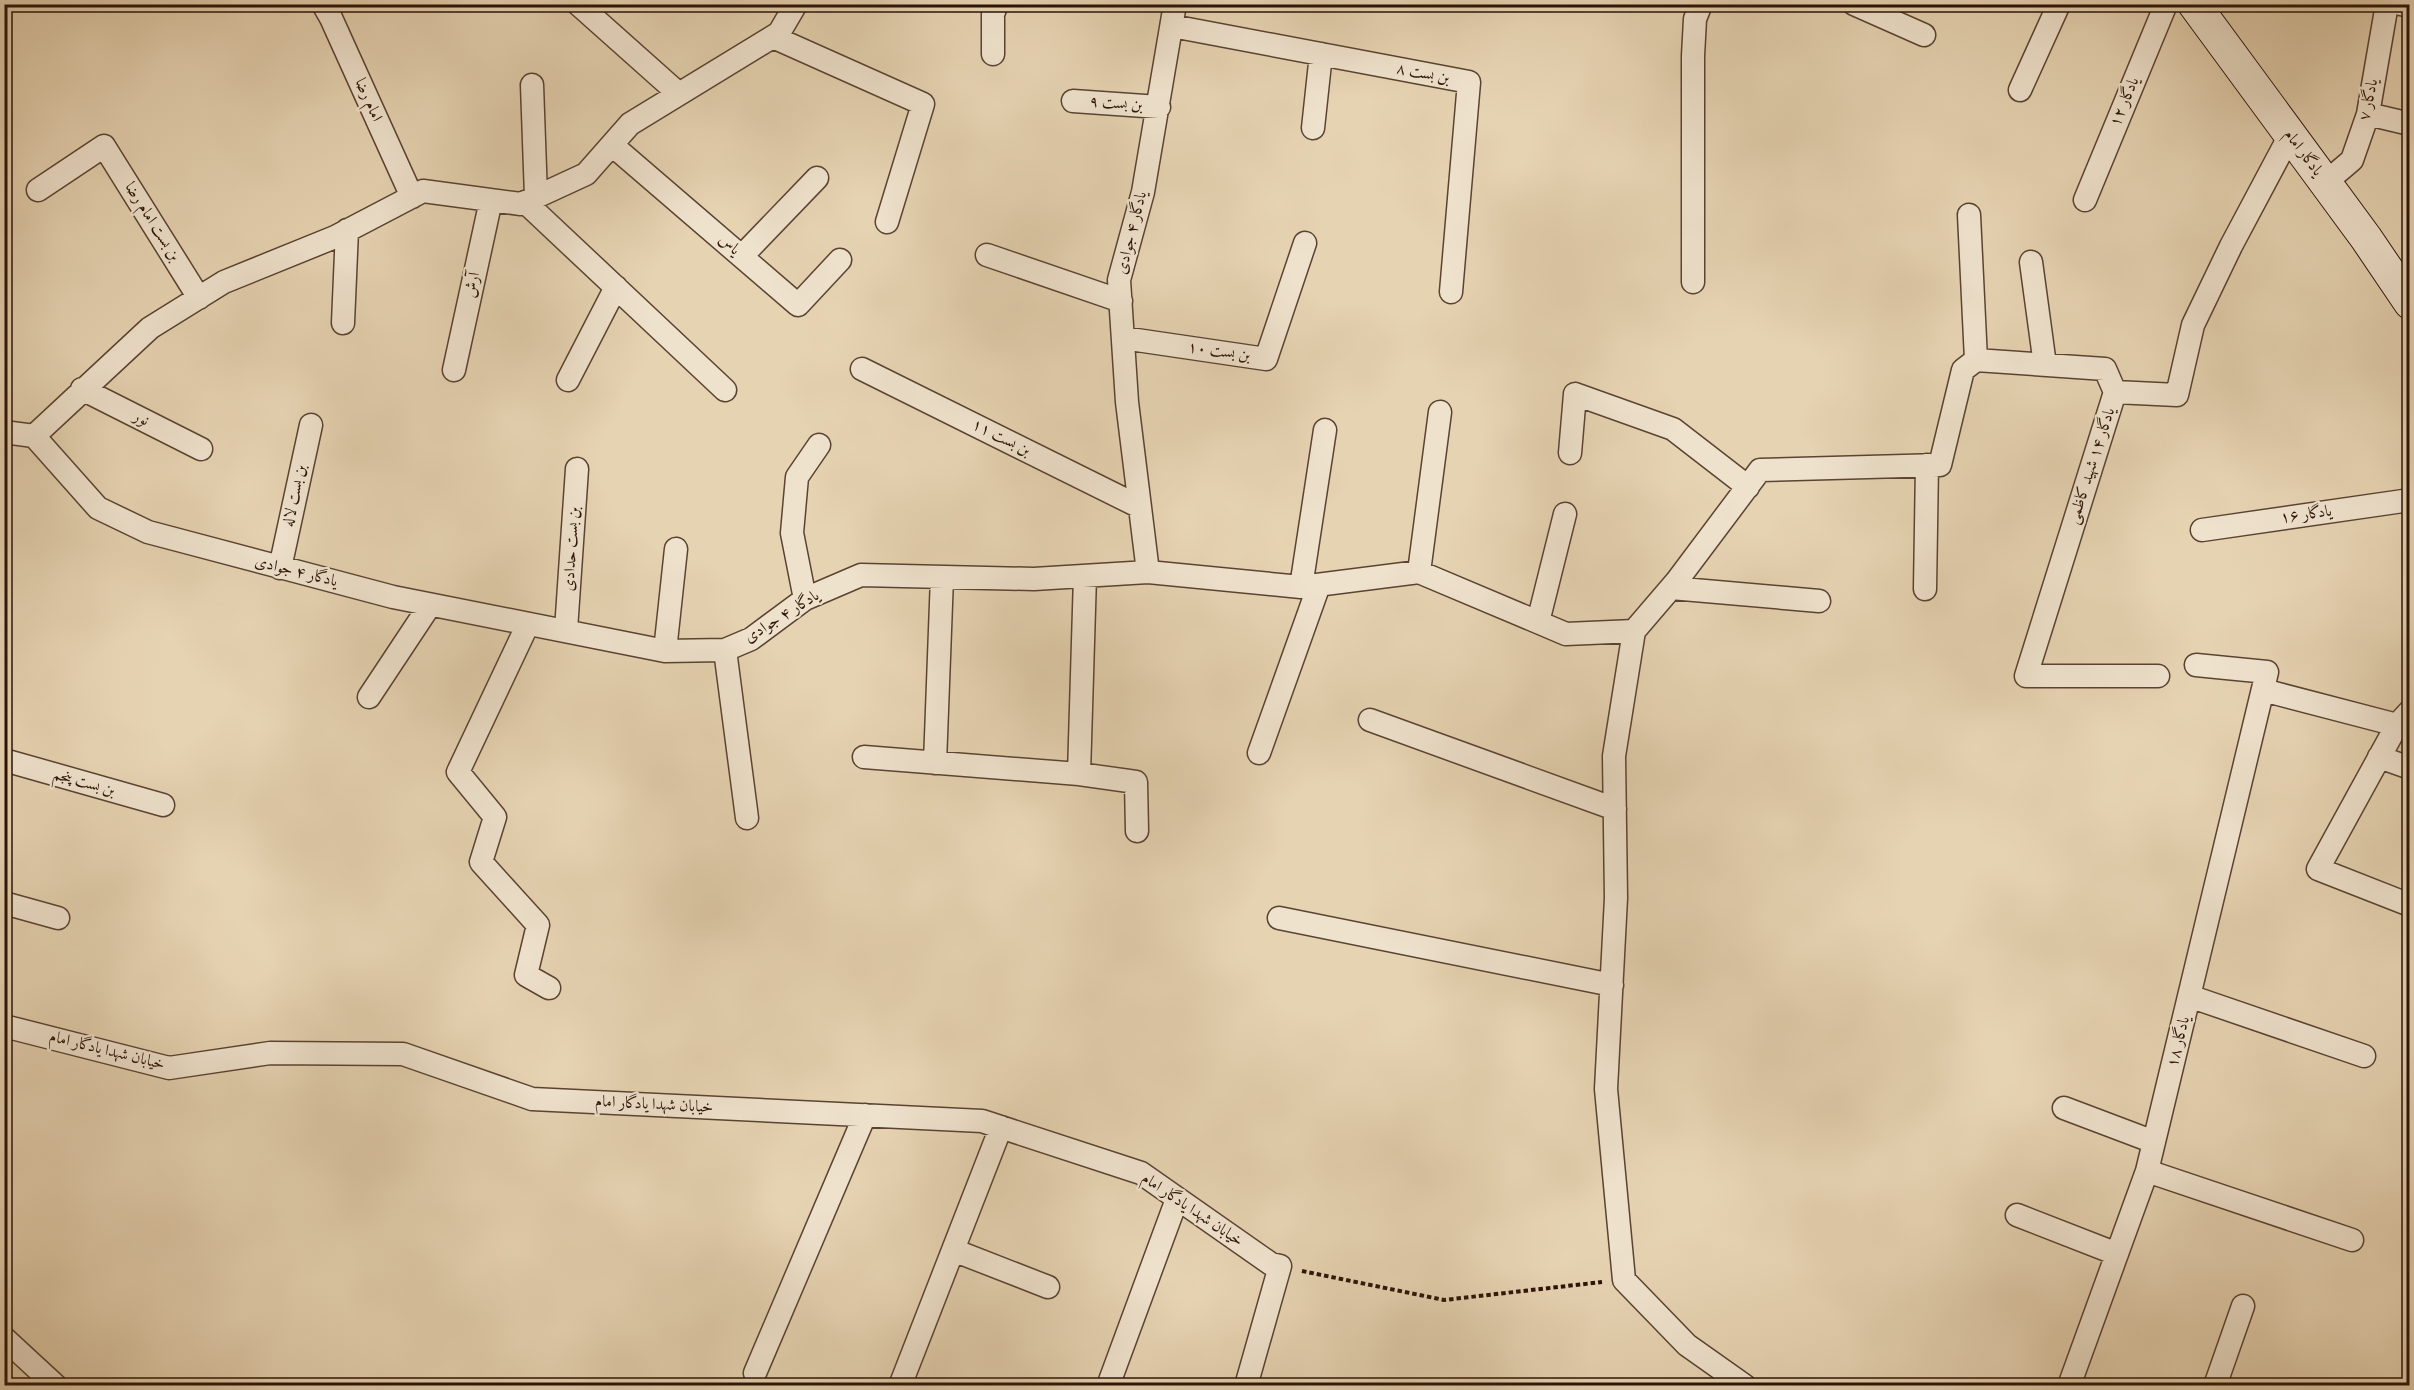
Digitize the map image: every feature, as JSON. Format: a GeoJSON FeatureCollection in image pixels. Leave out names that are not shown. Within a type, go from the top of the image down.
{"type":"FeatureCollection","features":[{"type":"Feature","properties":{"kind":"main road","name":"یادگار امام"},"geometry":{"type":"LineString","coordinates":[[2194,4],[2325,183],[2409,303]]}},
{"type":"Feature","properties":{"kind":"street","name":"امام رضا"},"geometry":{"type":"LineString","coordinates":[[322,4],[331,18],[412,197]]}},
{"type":"Feature","properties":{"kind":"street"},"geometry":{"type":"LineString","coordinates":[[578,4],[679,94]]}},
{"type":"Feature","properties":{"kind":"street"},"geometry":{"type":"LineString","coordinates":[[4,432],[34,436],[150,327],[224,282],[347,230],[423,191],[521,204],[586,174],[630,124],[779,33],[796,4]]}},
{"type":"Feature","properties":{"kind":"street"},"geometry":{"type":"LineString","coordinates":[[993,54],[993,14],[997,4]]}},
{"type":"Feature","properties":{"kind":"street"},"geometry":{"type":"LineString","coordinates":[[1693,282],[1693,56],[1695,19],[1701,4]]}},
{"type":"Feature","properties":{"kind":"street"},"geometry":{"type":"LineString","coordinates":[[1854,4],[1924,35]]}},
{"type":"Feature","properties":{"kind":"street"},"geometry":{"type":"LineString","coordinates":[[2020,90],[2060,4]]}},
{"type":"Feature","properties":{"kind":"street","name":"یادگار ۱۲"},"geometry":{"type":"LineString","coordinates":[[2085,200],[2166,4]]}},
{"type":"Feature","properties":{"kind":"street","name":"یادگار ۷"},"geometry":{"type":"LineString","coordinates":[[2325,183],[2352,160],[2368,114],[2387,4]]}},
{"type":"Feature","properties":{"kind":"street"},"geometry":{"type":"LineString","coordinates":[[2401,4],[2409,6]]}},
{"type":"Feature","properties":{"kind":"street","name":"بن بست ۸"},"geometry":{"type":"LineString","coordinates":[[1174,15],[1321,54],[1469,82],[1451,292]]}},
{"type":"Feature","properties":{"kind":"street","name":"یادگار ۴ جوادی"},"geometry":{"type":"LineString","coordinates":[[34,436],[98,508],[148,532],[430,605],[527,626],[566,630],[619,644],[665,651],[725,650],[751,639],[805,599],[861,575],[1034,579],[1148,572],[1127,402],[1119,280],[1143,192],[1174,15]]}},
{"type":"Feature","properties":{"kind":"street"},"geometry":{"type":"LineString","coordinates":[[773,37],[923,104],[886,222]]}},
{"type":"Feature","properties":{"kind":"street"},"geometry":{"type":"LineString","coordinates":[[1313,128],[1321,54]]}},
{"type":"Feature","properties":{"kind":"street"},"geometry":{"type":"LineString","coordinates":[[532,85],[531,199],[616,287],[725,390]]}},
{"type":"Feature","properties":{"kind":"street","name":"بن بست ۹"},"geometry":{"type":"LineString","coordinates":[[1073,101],[1159,107]]}},
{"type":"Feature","properties":{"kind":"street"},"geometry":{"type":"LineString","coordinates":[[2368,114],[2409,124]]}},
{"type":"Feature","properties":{"kind":"street","name":"یادگار ۱۴ شهید کاظمی"},"geometry":{"type":"LineString","coordinates":[[2158,676],[2026,676],[2115,392],[2177,395],[2193,325],[2230,246],[2290,135]]}},
{"type":"Feature","properties":{"kind":"street","name":"یاس"},"geometry":{"type":"LineString","coordinates":[[612,144],[798,305],[840,260]]}},
{"type":"Feature","properties":{"kind":"street","name":"بن بست امام رضا"},"geometry":{"type":"LineString","coordinates":[[38,189],[104,146],[199,298]]}},
{"type":"Feature","properties":{"kind":"street"},"geometry":{"type":"LineString","coordinates":[[742,256],[817,178]]}},
{"type":"Feature","properties":{"kind":"street","name":"آرش"},"geometry":{"type":"LineString","coordinates":[[454,370],[491,200]]}},
{"type":"Feature","properties":{"kind":"street"},"geometry":{"type":"LineString","coordinates":[[1969,215],[1976,360]]}},
{"type":"Feature","properties":{"kind":"street"},"geometry":{"type":"LineString","coordinates":[[343,322],[347,230]]}},
{"type":"Feature","properties":{"kind":"street","name":"بن بست ۱۰"},"geometry":{"type":"LineString","coordinates":[[1123,338],[1266,359],[1305,243]]}},
{"type":"Feature","properties":{"kind":"street"},"geometry":{"type":"LineString","coordinates":[[987,255],[1120,301]]}},
{"type":"Feature","properties":{"kind":"street"},"geometry":{"type":"LineString","coordinates":[[2031,262],[2045,365]]}},
{"type":"Feature","properties":{"kind":"street"},"geometry":{"type":"LineString","coordinates":[[568,380],[616,287]]}},
{"type":"Feature","properties":{"kind":"street"},"geometry":{"type":"LineString","coordinates":[[1745,1386],[1687,1345],[1624,1280],[1606,1089],[1616,898],[1614,756],[1634,631],[1671,588],[1760,470],[1940,465],[1963,370],[1976,360],[2105,369],[2115,392]]}},
{"type":"Feature","properties":{"kind":"street","name":"بن بست ۱۱"},"geometry":{"type":"LineString","coordinates":[[862,369],[1140,507]]}},
{"type":"Feature","properties":{"kind":"street","name":"نور"},"geometry":{"type":"LineString","coordinates":[[82,389],[201,449]]}},
{"type":"Feature","properties":{"kind":"street"},"geometry":{"type":"LineString","coordinates":[[1570,453],[1575,394],[1673,429],[1748,487]]}},
{"type":"Feature","properties":{"kind":"street"},"geometry":{"type":"LineString","coordinates":[[1419,572],[1440,412]]}},
{"type":"Feature","properties":{"kind":"street","name":"بن بست لاله"},"geometry":{"type":"LineString","coordinates":[[280,568],[311,424]]}},
{"type":"Feature","properties":{"kind":"street"},"geometry":{"type":"LineString","coordinates":[[1259,753],[1310,586],[1325,430]]}},
{"type":"Feature","properties":{"kind":"street"},"geometry":{"type":"LineString","coordinates":[[805,599],[792,533],[798,477],[819,445]]}},
{"type":"Feature","properties":{"kind":"street"},"geometry":{"type":"LineString","coordinates":[[1924,589],[1927,465]]}},
{"type":"Feature","properties":{"kind":"street","name":"بن بست حدادی"},"geometry":{"type":"LineString","coordinates":[[566,630],[577,469]]}},
{"type":"Feature","properties":{"kind":"street","name":"یادگار ۱۶"},"geometry":{"type":"LineString","coordinates":[[2202,530],[2409,500]]}},
{"type":"Feature","properties":{"kind":"street"},"geometry":{"type":"LineString","coordinates":[[1538,622],[1565,514]]}},
{"type":"Feature","properties":{"kind":"street"},"geometry":{"type":"LineString","coordinates":[[665,651],[676,549]]}},
{"type":"Feature","properties":{"kind":"street"},"geometry":{"type":"LineString","coordinates":[[1148,572],[1310,586],[1419,572],[1566,634],[1634,631]]}},
{"type":"Feature","properties":{"kind":"street"},"geometry":{"type":"LineString","coordinates":[[1079,774],[1085,576]]}},
{"type":"Feature","properties":{"kind":"street"},"geometry":{"type":"LineString","coordinates":[[935,763],[942,577]]}},
{"type":"Feature","properties":{"kind":"street"},"geometry":{"type":"LineString","coordinates":[[1671,588],[1819,601]]}},
{"type":"Feature","properties":{"kind":"street"},"geometry":{"type":"LineString","coordinates":[[369,697],[430,605]]}},
{"type":"Feature","properties":{"kind":"street"},"geometry":{"type":"LineString","coordinates":[[527,626],[458,772],[495,818],[481,862],[538,925],[526,975],[549,988]]}},
{"type":"Feature","properties":{"kind":"street"},"geometry":{"type":"LineString","coordinates":[[725,650],[747,818]]}},
{"type":"Feature","properties":{"kind":"street"},"geometry":{"type":"LineString","coordinates":[[2196,665],[2267,672],[2263,690],[2403,718],[2318,869],[2409,905]]}},
{"type":"Feature","properties":{"kind":"street","name":"یادگار ۱۸"},"geometry":{"type":"LineString","coordinates":[[2070,1386],[2148,1171],[2263,690]]}},
{"type":"Feature","properties":{"kind":"street"},"geometry":{"type":"LineString","coordinates":[[1370,720],[1615,809]]}},
{"type":"Feature","properties":{"kind":"street"},"geometry":{"type":"LineString","coordinates":[[864,757],[1079,774],[1136,782],[1137,831]]}},
{"type":"Feature","properties":{"kind":"street"},"geometry":{"type":"LineString","coordinates":[[2379,758],[2409,768]]}},
{"type":"Feature","properties":{"kind":"street","name":"بن بست پنجم"},"geometry":{"type":"LineString","coordinates":[[4,760],[163,805]]}},
{"type":"Feature","properties":{"kind":"street"},"geometry":{"type":"LineString","coordinates":[[4,903],[58,918]]}},
{"type":"Feature","properties":{"kind":"street"},"geometry":{"type":"LineString","coordinates":[[1279,918],[1612,986]]}},
{"type":"Feature","properties":{"kind":"street"},"geometry":{"type":"LineString","coordinates":[[2190,996],[2364,1056]]}},
{"type":"Feature","properties":{"kind":"street","name":"خیابان شهدا یادگار امام"},"geometry":{"type":"LineString","coordinates":[[4,1026],[169,1068],[270,1053],[403,1054],[532,1099],[982,1121],[1141,1173],[1271,1264],[1280,1266]]}},
{"type":"Feature","properties":{"kind":"street"},"geometry":{"type":"LineString","coordinates":[[2064,1108],[2154,1142]]}},
{"type":"Feature","properties":{"kind":"street"},"geometry":{"type":"LineString","coordinates":[[755,1373],[865,1115]]}},
{"type":"Feature","properties":{"kind":"street"},"geometry":{"type":"LineString","coordinates":[[900,1386],[1001,1127]]}},
{"type":"Feature","properties":{"kind":"street"},"geometry":{"type":"LineString","coordinates":[[2148,1171],[2352,1240]]}},
{"type":"Feature","properties":{"kind":"street"},"geometry":{"type":"LineString","coordinates":[[1108,1386],[1178,1199]]}},
{"type":"Feature","properties":{"kind":"street"},"geometry":{"type":"LineString","coordinates":[[2018,1215],[2117,1254]]}},
{"type":"Feature","properties":{"kind":"street"},"geometry":{"type":"LineString","coordinates":[[953,1250],[1048,1287]]}},
{"type":"Feature","properties":{"kind":"street"},"geometry":{"type":"LineString","coordinates":[[1248,1386],[1280,1266]]}},
{"type":"Feature","properties":{"kind":"street"},"geometry":{"type":"LineString","coordinates":[[2215,1386],[2243,1306]]}},
{"type":"Feature","properties":{"kind":"street"},"geometry":{"type":"LineString","coordinates":[[4,1338],[56,1386]]}},
{"type":"Feature","properties":{"kind":"path"},"geometry":{"type":"LineString","coordinates":[[1280,1266],[1444,1300],[1624,1280]]}}]}
